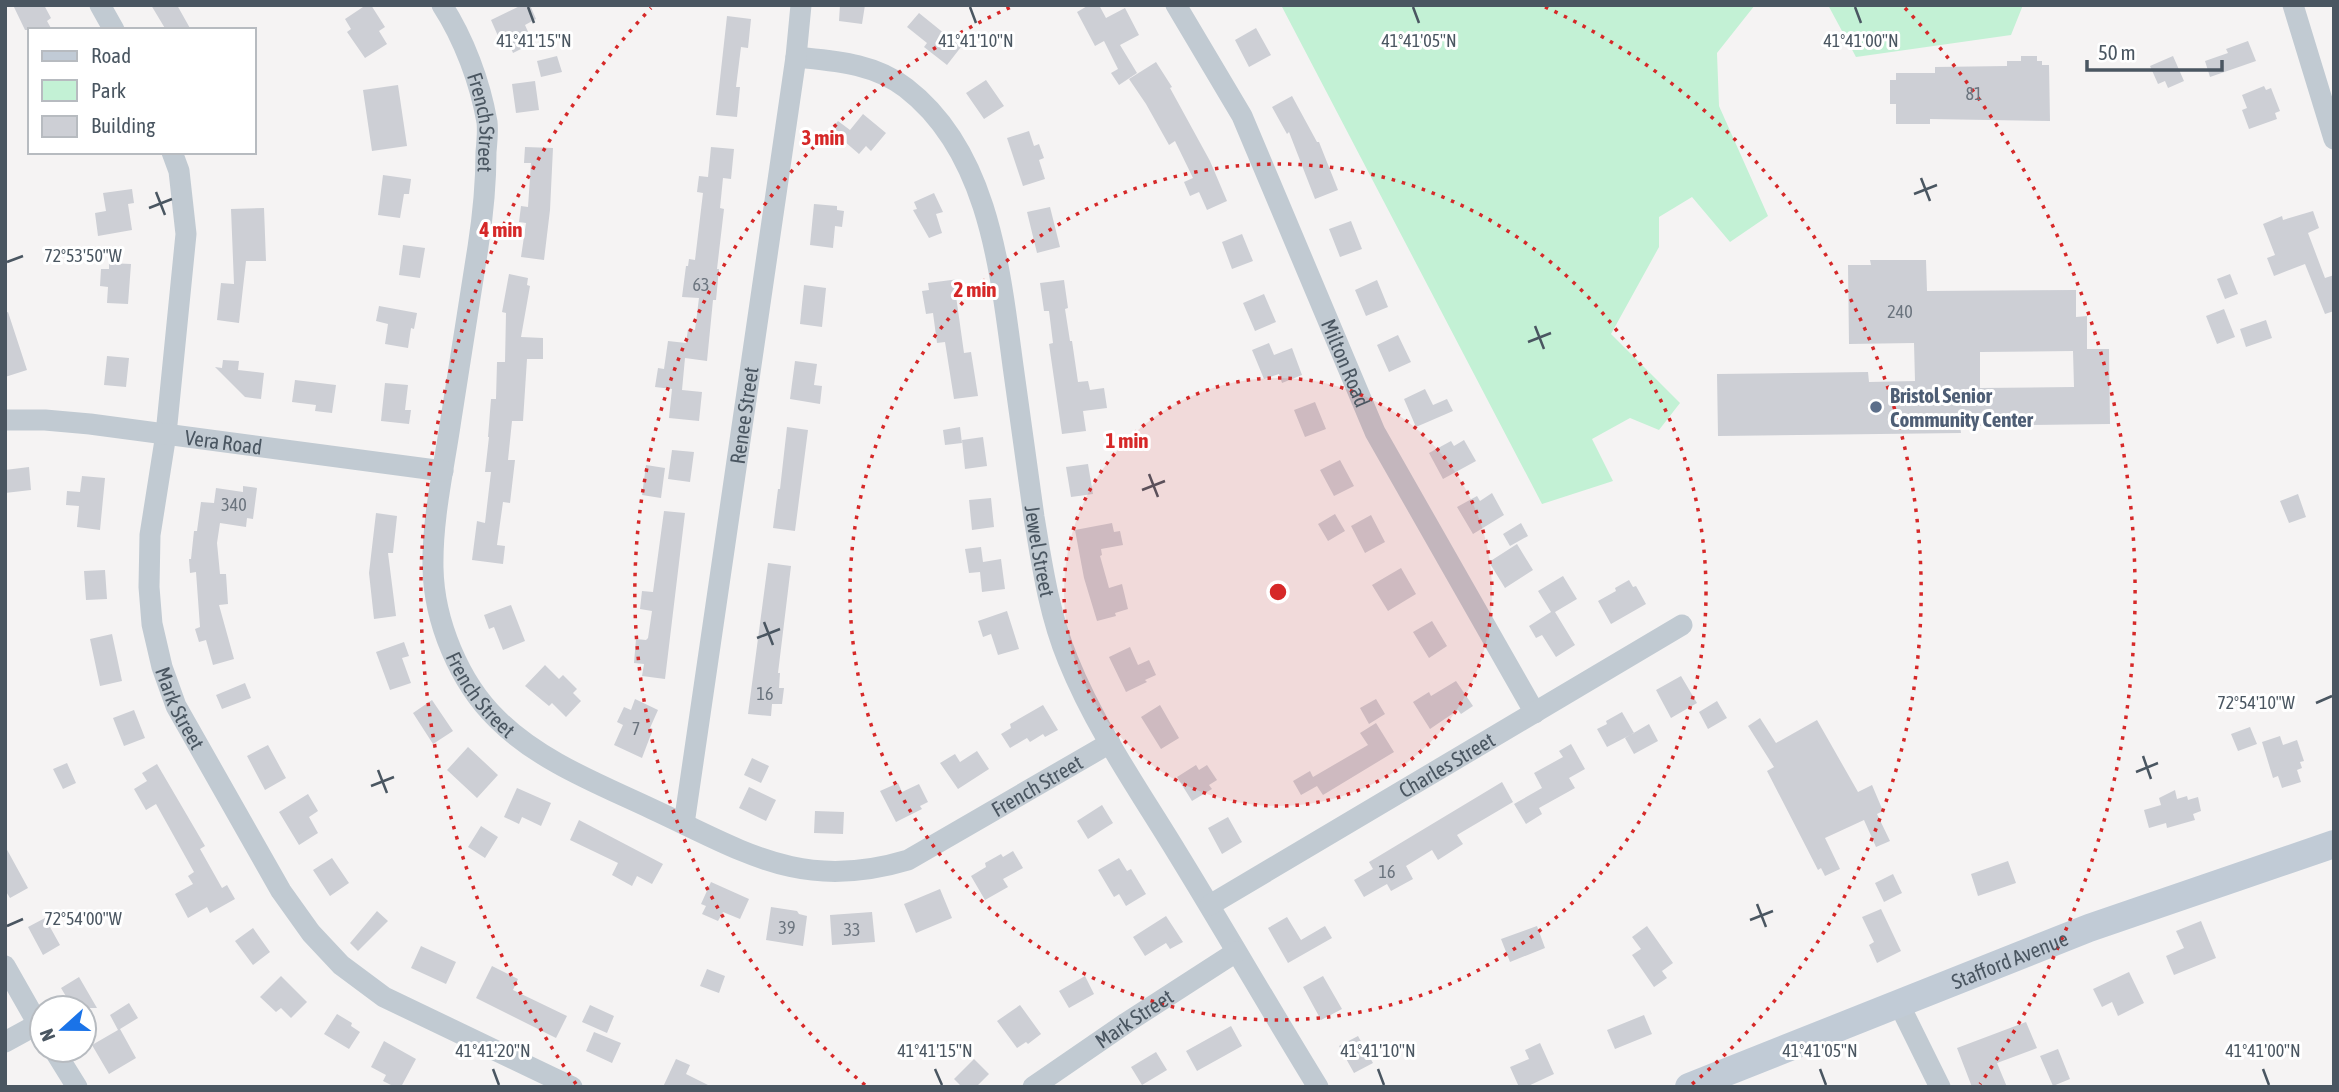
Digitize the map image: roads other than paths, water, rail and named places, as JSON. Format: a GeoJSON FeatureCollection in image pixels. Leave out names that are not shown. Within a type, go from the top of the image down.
{"type":"FeatureCollection","features":[{"type":"Feature","properties":{"kind":"main road","name":"Stafford Avenue"},"geometry":{"type":"LineString","coordinates":[[1689,1087],[2089,928],[2334,844]]}},
{"type":"Feature","properties":{"kind":"street"},"geometry":{"type":"LineString","coordinates":[[100,5],[113,28]]}},
{"type":"Feature","properties":{"kind":"street","name":"French Street"},"geometry":{"type":"LineString","coordinates":[[442,5],[469,58],[487,123],[485,202],[443,471],[433,570],[439,607],[450,646],[468,683],[496,718],[524,743],[600,785],[779,866],[817,872],[852,872],[887,867],[918,855],[1110,743]]}},
{"type":"Feature","properties":{"kind":"street","name":"Renee Street"},"geometry":{"type":"LineString","coordinates":[[684,824],[796,57],[801,5]]}},
{"type":"Feature","properties":{"kind":"street","name":"Milton Road"},"geometry":{"type":"LineString","coordinates":[[1176,5],[1242,116],[1375,432],[1535,713]]}},
{"type":"Feature","properties":{"kind":"street"},"geometry":{"type":"LineString","coordinates":[[2293,5],[2334,139]]}},
{"type":"Feature","properties":{"kind":"street","name":"Jewel Street"},"geometry":{"type":"LineString","coordinates":[[796,57],[859,65],[881,73],[905,88],[943,126],[964,161],[984,209],[1003,289],[1040,552],[1053,617],[1068,660],[1110,743],[1318,1087]]}},
{"type":"Feature","properties":{"kind":"street","name":"Mark Street"},"geometry":{"type":"LineString","coordinates":[[173,154],[179,171],[186,234],[166,434],[150,535],[149,587],[152,624],[162,667],[176,706],[281,891],[311,933],[341,965],[384,997],[572,1087]]}},
{"type":"Feature","properties":{"kind":"street","name":"Vera Road"},"geometry":{"type":"LineString","coordinates":[[5,420],[45,420],[166,434],[443,471]]}},
{"type":"Feature","properties":{"kind":"street","name":"Charles Street"},"geometry":{"type":"LineString","coordinates":[[1210,905],[1682,625]]}},
{"type":"Feature","properties":{"kind":"street","name":"Mark Street"},"geometry":{"type":"LineString","coordinates":[[1034,1087],[1126,1023],[1236,953]]}},
{"type":"Feature","properties":{"kind":"street"},"geometry":{"type":"LineString","coordinates":[[5,966],[28,1007]]}},
{"type":"Feature","properties":{"kind":"street"},"geometry":{"type":"LineString","coordinates":[[1898,1002],[1940,1087]]}},
{"type":"Feature","properties":{"kind":"street"},"geometry":{"type":"LineString","coordinates":[[5,1042],[28,1033]]}},
{"type":"Feature","properties":{"kind":"street"},"geometry":{"type":"LineString","coordinates":[[63,1064],[77,1087]]}},
{"type":"Feature","properties":{"kind":"place","name":"Bristol Senior Community Center"},"geometry":{"type":"Point","coordinates":[1876,407]}}]}
